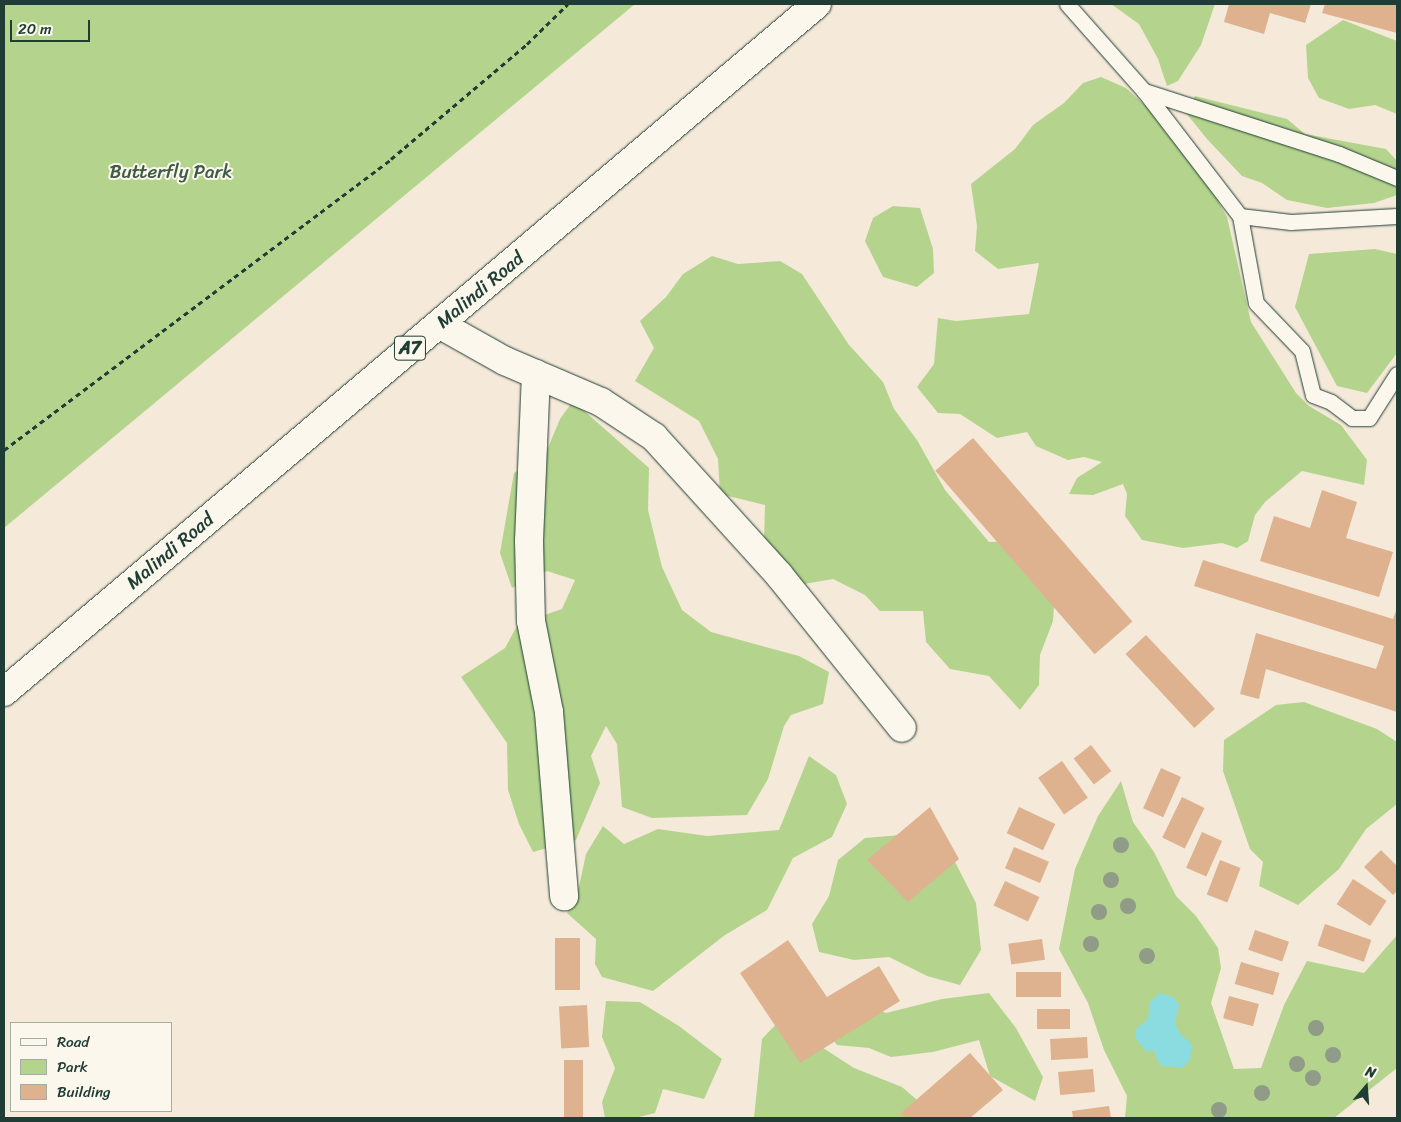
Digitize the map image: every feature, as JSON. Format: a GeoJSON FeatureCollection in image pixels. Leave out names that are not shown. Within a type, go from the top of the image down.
{"type":"FeatureCollection","features":[{"type":"Feature","properties":{"kind":"main road","name":"Malindi Road"},"geometry":{"type":"LineString","coordinates":[[4,692],[817,4]]}},
{"type":"Feature","properties":{"kind":"main road"},"geometry":{"type":"LineString","coordinates":[[439,324],[505,361],[601,402],[654,437],[779,575],[902,728]]}},
{"type":"Feature","properties":{"kind":"main road"},"geometry":{"type":"LineString","coordinates":[[536,374],[529,541],[531,621],[549,712],[564,896]]}},
{"type":"Feature","properties":{"kind":"lane"},"geometry":{"type":"LineString","coordinates":[[1067,4],[1144,91],[1240,216],[1256,303],[1302,351],[1313,395],[1331,402],[1352,418],[1369,418],[1397,374]]}},
{"type":"Feature","properties":{"kind":"lane"},"geometry":{"type":"LineString","coordinates":[[1144,91],[1339,154],[1397,178]]}},
{"type":"Feature","properties":{"kind":"lane"},"geometry":{"type":"LineString","coordinates":[[1240,216],[1291,222],[1397,216]]}},
{"type":"Feature","properties":{"kind":"path"},"geometry":{"type":"LineString","coordinates":[[4,450],[391,159],[527,44],[568,4]]}},
{"type":"Feature","properties":{"kind":"green space","name":"Butterfly Park"},"geometry":{"type":"Polygon","coordinates":[[[4,4],[635,4],[4,528],[4,4]]]}},
{"type":"Feature","properties":{"kind":"green space"},"geometry":{"type":"Polygon","coordinates":[[[1111,4],[1215,4],[1201,45],[1178,81],[1167,86],[1158,59],[1139,24],[1111,4]]]}},
{"type":"Feature","properties":{"kind":"green space"},"geometry":{"type":"Polygon","coordinates":[[[1343,20],[1397,41],[1397,114],[1375,105],[1349,109],[1319,98],[1308,78],[1306,45],[1343,20]]]}},
{"type":"Feature","properties":{"kind":"green space"},"geometry":{"type":"Polygon","coordinates":[[[1101,77],[1126,88],[1149,109],[1209,185],[1227,217],[1251,322],[1296,393],[1309,406],[1341,425],[1367,460],[1364,485],[1302,471],[1265,502],[1255,515],[1248,541],[1237,548],[1222,543],[1183,548],[1142,540],[1125,516],[1127,494],[1123,484],[1093,495],[1069,494],[1077,478],[1102,462],[1084,457],[1068,460],[1036,446],[1027,432],[997,438],[960,414],[938,413],[917,387],[934,364],[938,318],[956,321],[1029,314],[1039,263],[998,269],[975,251],[977,226],[971,184],[1015,149],[1033,125],[1064,103],[1083,83],[1101,77]]]}},
{"type":"Feature","properties":{"kind":"green space"},"geometry":{"type":"Polygon","coordinates":[[[1195,96],[1287,119],[1305,134],[1386,149],[1397,161],[1397,195],[1374,203],[1327,208],[1287,200],[1262,183],[1242,176],[1207,139],[1186,113],[1195,96]]]}},
{"type":"Feature","properties":{"kind":"green space"},"geometry":{"type":"Polygon","coordinates":[[[893,206],[920,208],[933,249],[934,273],[917,287],[883,277],[865,241],[873,218],[893,206]]]}},
{"type":"Feature","properties":{"kind":"green space"},"geometry":{"type":"Polygon","coordinates":[[[1375,249],[1397,254],[1397,353],[1367,393],[1337,386],[1295,307],[1309,254],[1375,249]]]}},
{"type":"Feature","properties":{"kind":"green space"},"geometry":{"type":"Polygon","coordinates":[[[712,256],[738,264],[780,261],[802,274],[849,345],[883,382],[894,409],[917,440],[945,490],[989,542],[1041,540],[1055,589],[1053,621],[1040,655],[1039,685],[1020,710],[989,676],[950,669],[926,642],[923,611],[880,611],[865,595],[833,579],[804,584],[764,542],[765,505],[720,494],[718,459],[699,421],[635,381],[654,348],[640,321],[666,297],[683,274],[712,256]]]}},
{"type":"Feature","properties":{"kind":"green space"},"geometry":{"type":"Polygon","coordinates":[[[573,401],[649,468],[648,510],[662,567],[682,610],[711,632],[799,656],[829,672],[823,704],[791,715],[784,726],[768,779],[747,815],[652,818],[622,807],[617,744],[606,726],[591,756],[600,783],[576,840],[533,852],[519,824],[508,790],[507,743],[461,677],[505,648],[518,624],[562,609],[575,580],[547,571],[512,588],[500,553],[514,473],[545,455],[560,419],[573,401]]]}},
{"type":"Feature","properties":{"kind":"green space"},"geometry":{"type":"Polygon","coordinates":[[[1304,702],[1377,729],[1397,742],[1397,804],[1366,829],[1339,869],[1298,905],[1259,886],[1263,862],[1250,849],[1223,771],[1224,740],[1276,705],[1304,702]]]}},
{"type":"Feature","properties":{"kind":"green space"},"geometry":{"type":"Polygon","coordinates":[[[809,756],[836,775],[847,804],[832,837],[793,858],[767,910],[725,935],[653,991],[602,977],[595,964],[596,939],[567,913],[579,887],[586,854],[603,826],[624,844],[658,829],[707,836],[779,830],[809,756]]]}},
{"type":"Feature","properties":{"kind":"green space"},"geometry":{"type":"Polygon","coordinates":[[[1121,781],[1133,822],[1154,852],[1176,896],[1196,916],[1218,948],[1221,968],[1211,1003],[1234,1069],[1261,1068],[1284,1005],[1307,961],[1364,973],[1397,935],[1397,1068],[1334,1118],[1125,1118],[1127,1096],[1104,1050],[1088,1003],[1059,949],[1075,869],[1098,816],[1121,781]]]}},
{"type":"Feature","properties":{"kind":"green space"},"geometry":{"type":"Polygon","coordinates":[[[913,834],[954,860],[976,903],[981,950],[960,985],[927,976],[889,957],[854,960],[819,952],[812,924],[829,896],[838,860],[865,838],[913,834]]]}},
{"type":"Feature","properties":{"kind":"green space"},"geometry":{"type":"Polygon","coordinates":[[[989,993],[1016,1028],[1043,1077],[1035,1101],[990,1076],[979,1040],[933,1052],[891,1057],[869,1048],[837,1045],[820,1024],[839,994],[886,1013],[942,999],[989,993]]]}},
{"type":"Feature","properties":{"kind":"green space"},"geometry":{"type":"Polygon","coordinates":[[[606,1001],[640,1002],[679,1026],[722,1059],[704,1099],[663,1089],[655,1113],[635,1118],[605,1118],[602,1102],[615,1068],[602,1037],[606,1001]]]}},
{"type":"Feature","properties":{"kind":"green space"},"geometry":{"type":"Polygon","coordinates":[[[780,1020],[854,1068],[902,1087],[938,1118],[754,1118],[762,1039],[780,1020]]]}},
{"type":"Feature","properties":{"kind":"water"},"geometry":{"type":"Polygon","coordinates":[[[1160,993],[1173,997],[1179,1004],[1175,1023],[1180,1034],[1192,1044],[1190,1060],[1182,1068],[1160,1065],[1153,1050],[1147,1052],[1135,1038],[1136,1029],[1148,1019],[1150,1002],[1160,993]]]}},
{"type":"Feature","properties":{"kind":"building"},"geometry":{"type":"Polygon","coordinates":[[[1229,4],[1311,4],[1305,23],[1270,13],[1264,34],[1224,22],[1229,4]]]}},
{"type":"Feature","properties":{"kind":"building"},"geometry":{"type":"Polygon","coordinates":[[[1325,4],[1397,4],[1397,33],[1322,13],[1325,4]]]}},
{"type":"Feature","properties":{"kind":"building"},"geometry":{"type":"Polygon","coordinates":[[[973,438],[1132,621],[1095,654],[935,471],[973,438]]]}},
{"type":"Feature","properties":{"kind":"building"},"geometry":{"type":"Polygon","coordinates":[[[1322,490],[1357,502],[1346,538],[1393,552],[1379,597],[1260,561],[1274,516],[1310,528],[1322,490]]]}},
{"type":"Feature","properties":{"kind":"building"},"geometry":{"type":"Polygon","coordinates":[[[1203,560],[1393,619],[1397,608],[1397,712],[1266,669],[1259,699],[1240,694],[1256,633],[1376,669],[1384,646],[1194,586],[1203,560]]]}},
{"type":"Feature","properties":{"kind":"building"},"geometry":{"type":"Polygon","coordinates":[[[1146,635],[1215,709],[1194,728],[1126,654],[1146,635]]]}},
{"type":"Feature","properties":{"kind":"building"},"geometry":{"type":"Polygon","coordinates":[[[1091,745],[1111,771],[1094,785],[1074,759],[1091,745]]]}},
{"type":"Feature","properties":{"kind":"building"},"geometry":{"type":"Polygon","coordinates":[[[1062,761],[1088,798],[1064,814],[1038,778],[1062,761]]]}},
{"type":"Feature","properties":{"kind":"building"},"geometry":{"type":"Polygon","coordinates":[[[1161,768],[1181,777],[1163,817],[1143,808],[1161,768]]]}},
{"type":"Feature","properties":{"kind":"building"},"geometry":{"type":"Polygon","coordinates":[[[1182,797],[1204,808],[1185,848],[1162,837],[1182,797]]]}},
{"type":"Feature","properties":{"kind":"building"},"geometry":{"type":"Polygon","coordinates":[[[930,807],[959,859],[908,902],[867,860],[930,807]]]}},
{"type":"Feature","properties":{"kind":"building"},"geometry":{"type":"Polygon","coordinates":[[[1019,807],[1055,824],[1043,850],[1007,833],[1019,807]]]}},
{"type":"Feature","properties":{"kind":"building"},"geometry":{"type":"Polygon","coordinates":[[[1202,832],[1222,841],[1206,877],[1186,868],[1202,832]]]}},
{"type":"Feature","properties":{"kind":"building"},"geometry":{"type":"Polygon","coordinates":[[[1014,847],[1049,862],[1040,883],[1005,868],[1014,847]]]}},
{"type":"Feature","properties":{"kind":"building"},"geometry":{"type":"Polygon","coordinates":[[[1381,850],[1397,866],[1397,891],[1393,895],[1364,867],[1381,850]]]}},
{"type":"Feature","properties":{"kind":"building"},"geometry":{"type":"Polygon","coordinates":[[[1220,860],[1241,868],[1227,902],[1207,895],[1220,860]]]}},
{"type":"Feature","properties":{"kind":"building"},"geometry":{"type":"Polygon","coordinates":[[[1353,879],[1387,901],[1370,926],[1337,904],[1353,879]]]}},
{"type":"Feature","properties":{"kind":"building"},"geometry":{"type":"Polygon","coordinates":[[[1005,881],[1039,897],[1028,922],[994,905],[1005,881]]]}},
{"type":"Feature","properties":{"kind":"building"},"geometry":{"type":"Polygon","coordinates":[[[1325,924],[1371,940],[1364,962],[1318,946],[1325,924]]]}},
{"type":"Feature","properties":{"kind":"building"},"geometry":{"type":"Polygon","coordinates":[[[1255,930],[1289,942],[1282,962],[1248,950],[1255,930]]]}},
{"type":"Feature","properties":{"kind":"building"},"geometry":{"type":"Polygon","coordinates":[[[555,938],[580,938],[580,990],[555,990],[555,938]]]}},
{"type":"Feature","properties":{"kind":"building"},"geometry":{"type":"Polygon","coordinates":[[[1042,939],[1045,960],[1011,965],[1008,944],[1042,939]]]}},
{"type":"Feature","properties":{"kind":"building"},"geometry":{"type":"Polygon","coordinates":[[[788,940],[827,997],[879,966],[900,1001],[800,1063],[740,973],[788,940]]]}},
{"type":"Feature","properties":{"kind":"building"},"geometry":{"type":"Polygon","coordinates":[[[1241,962],[1279,973],[1273,995],[1235,984],[1241,962]]]}},
{"type":"Feature","properties":{"kind":"building"},"geometry":{"type":"Polygon","coordinates":[[[1016,972],[1061,972],[1061,997],[1016,997],[1016,972]]]}},
{"type":"Feature","properties":{"kind":"building"},"geometry":{"type":"Polygon","coordinates":[[[1229,996],[1259,1004],[1253,1026],[1223,1018],[1229,996]]]}},
{"type":"Feature","properties":{"kind":"building"},"geometry":{"type":"Polygon","coordinates":[[[587,1005],[589,1047],[561,1048],[559,1006],[587,1005]]]}},
{"type":"Feature","properties":{"kind":"building"},"geometry":{"type":"Polygon","coordinates":[[[1037,1009],[1070,1009],[1070,1029],[1037,1029],[1037,1009]]]}},
{"type":"Feature","properties":{"kind":"building"},"geometry":{"type":"Polygon","coordinates":[[[1087,1037],[1088,1058],[1051,1060],[1050,1039],[1087,1037]]]}},
{"type":"Feature","properties":{"kind":"building"},"geometry":{"type":"Polygon","coordinates":[[[970,1053],[1003,1090],[970,1118],[904,1118],[900,1114],[970,1053]]]}},
{"type":"Feature","properties":{"kind":"building"},"geometry":{"type":"Polygon","coordinates":[[[564,1060],[583,1060],[583,1118],[564,1118],[564,1060]]]}},
{"type":"Feature","properties":{"kind":"building"},"geometry":{"type":"Polygon","coordinates":[[[1093,1069],[1095,1092],[1060,1095],[1058,1072],[1093,1069]]]}},
{"type":"Feature","properties":{"kind":"building"},"geometry":{"type":"Polygon","coordinates":[[[1109,1106],[1111,1118],[1073,1118],[1072,1111],[1109,1106]]]}}]}
